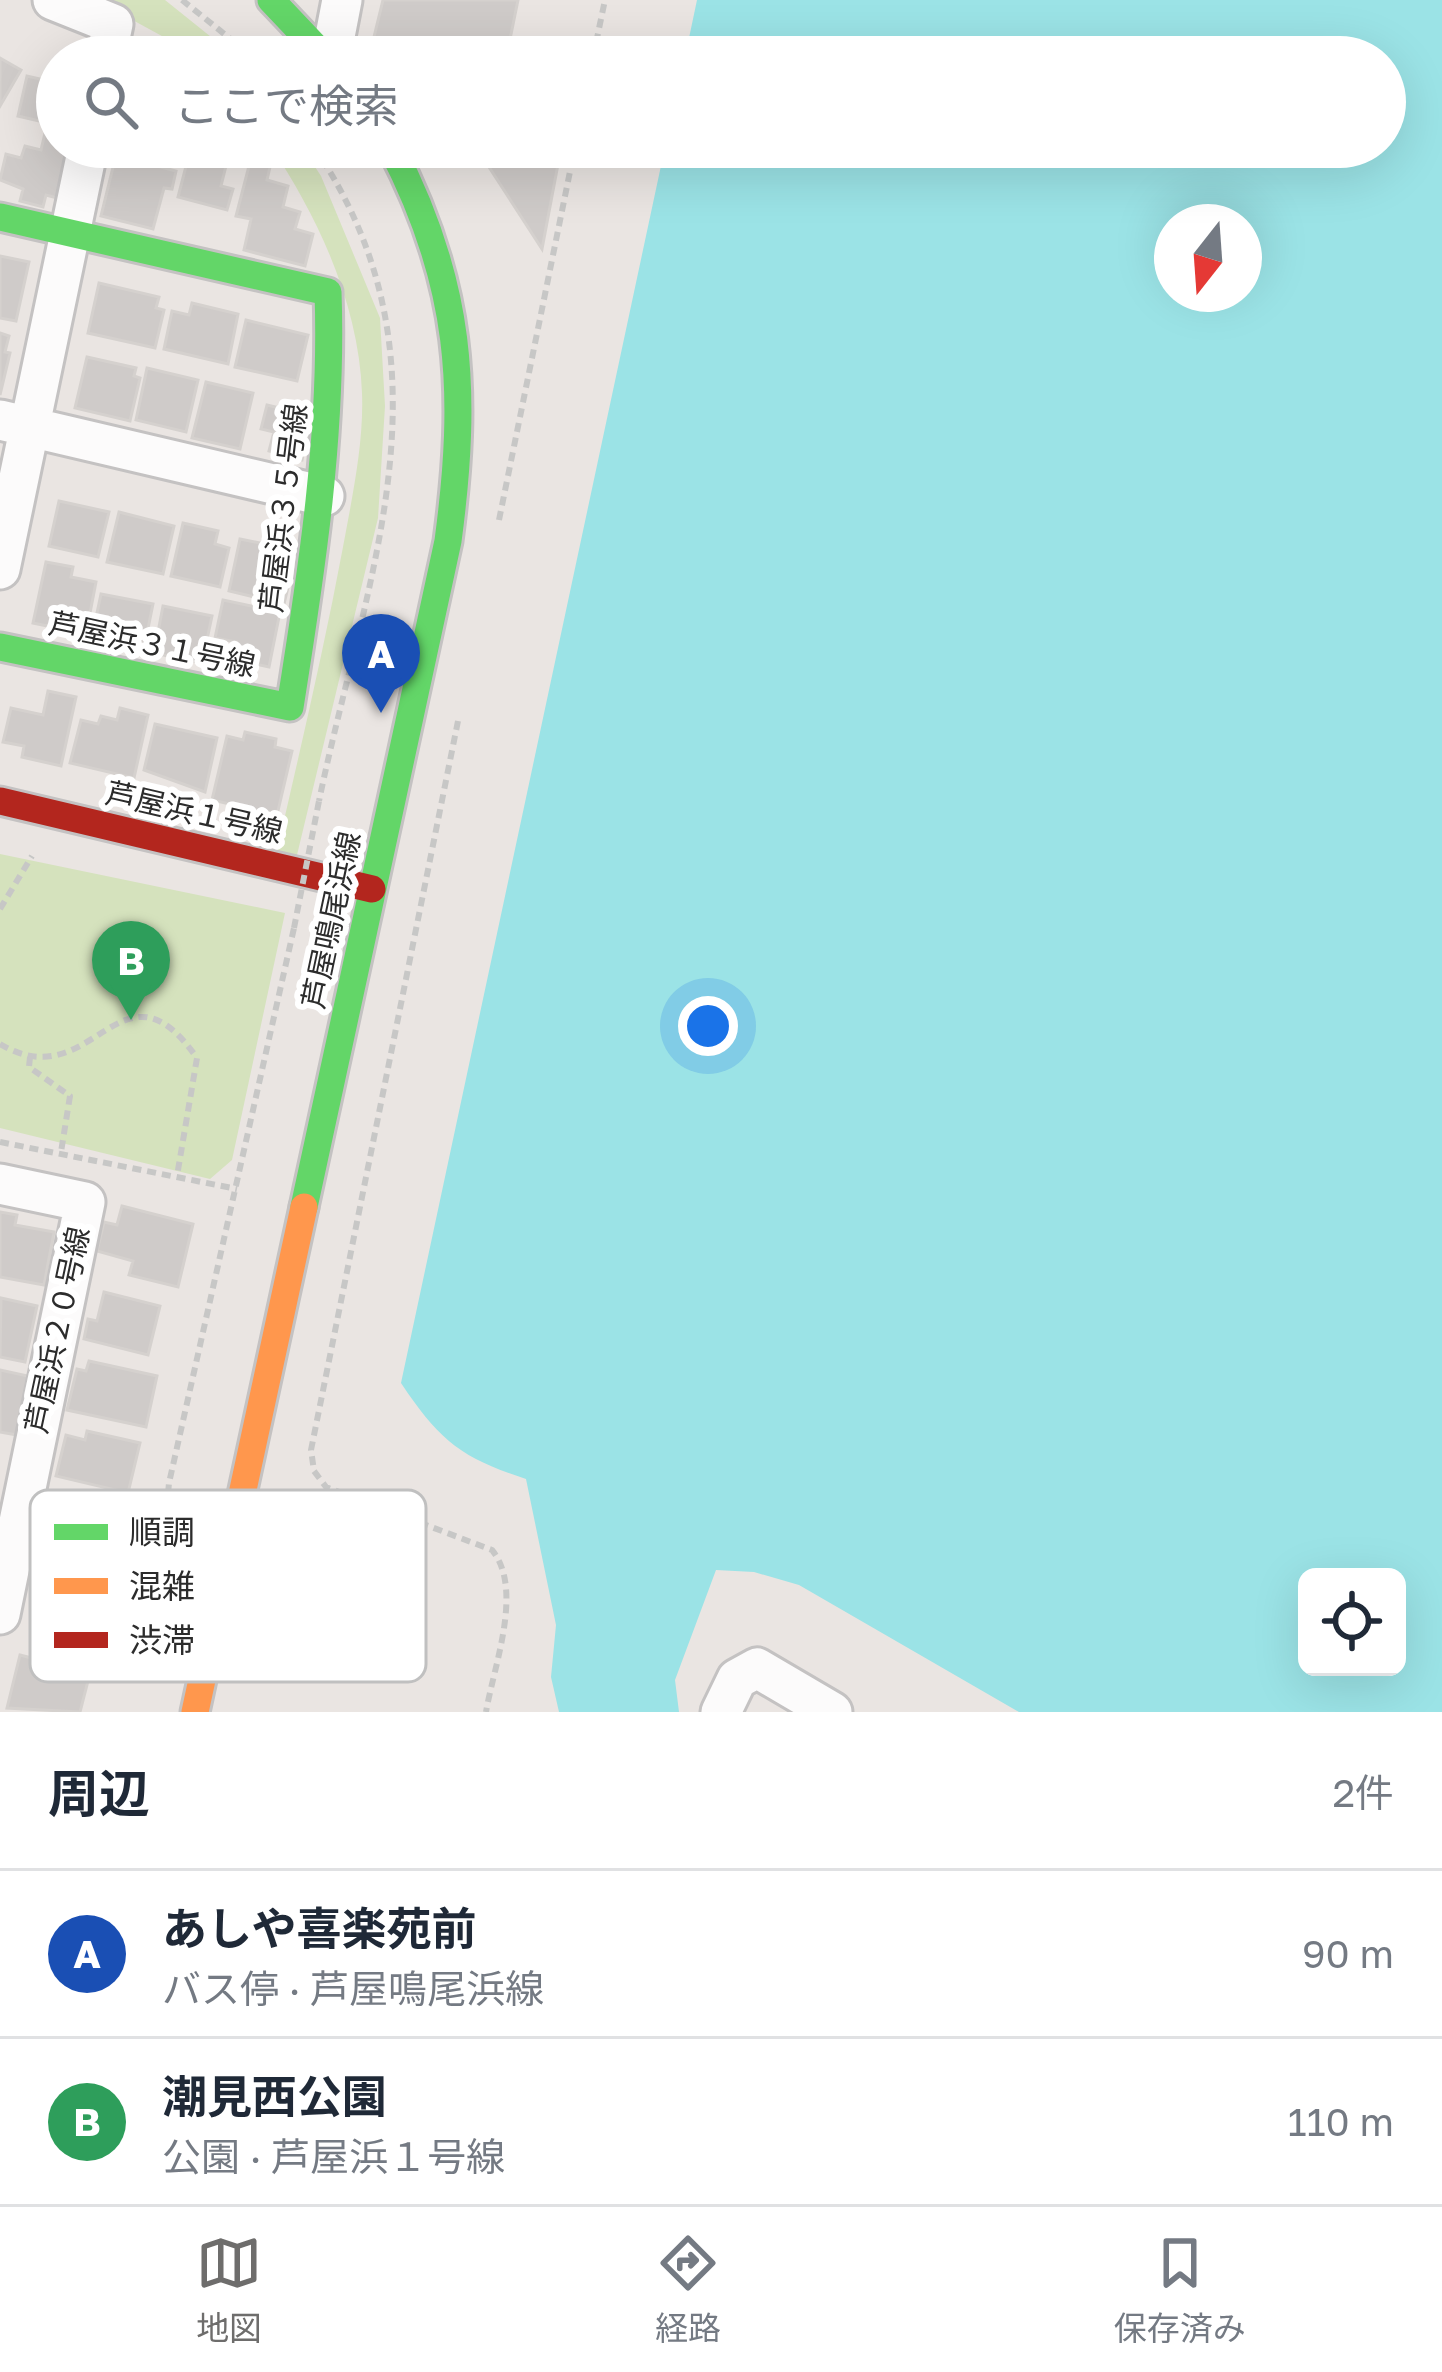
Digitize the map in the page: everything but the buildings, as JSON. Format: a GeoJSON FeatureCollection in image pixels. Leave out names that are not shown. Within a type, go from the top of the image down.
{"type":"FeatureCollection","features":[{"type":"Feature","properties":{"kind":"main road"},"geometry":{"type":"LineString","coordinates":[[271,0],[307,36]]}},
{"type":"Feature","properties":{"kind":"main road","name":"芦屋鳴尾浜線"},"geometry":{"type":"LineString","coordinates":[[243,1490],[448,541],[465,405],[444,265],[402,168]]}},
{"type":"Feature","properties":{"kind":"main road"},"geometry":{"type":"LineString","coordinates":[[0,217],[70,236]]}},
{"type":"Feature","properties":{"kind":"main road","name":"芦屋浜３５号線"},"geometry":{"type":"LineString","coordinates":[[70,236],[328,292],[332,382],[323,496],[290,707]]}},
{"type":"Feature","properties":{"kind":"main road","name":"芦屋浜３１号線"},"geometry":{"type":"LineString","coordinates":[[0,647],[290,707]]}},
{"type":"Feature","properties":{"kind":"main road","name":"芦屋浜１号線"},"geometry":{"type":"LineString","coordinates":[[0,801],[372,889]]}},
{"type":"Feature","properties":{"kind":"main road","name":"芦屋鳴尾浜線"},"geometry":{"type":"LineString","coordinates":[[195,1712],[201,1682]]}},
{"type":"Feature","properties":{"kind":"street"},"geometry":{"type":"LineString","coordinates":[[53,0],[113,24],[110,36]]}},
{"type":"Feature","properties":{"kind":"street"},"geometry":{"type":"LineString","coordinates":[[333,36],[342,0]]}},
{"type":"Feature","properties":{"kind":"street"},"geometry":{"type":"LineString","coordinates":[[0,569],[15,424],[70,236],[84,168]]}},
{"type":"Feature","properties":{"kind":"street"},"geometry":{"type":"LineString","coordinates":[[15,424],[323,496]]}},
{"type":"Feature","properties":{"kind":"street","name":"芦屋浜２０号線"},"geometry":{"type":"LineString","coordinates":[[0,1184],[85,1202],[0,1614]]}},
{"type":"Feature","properties":{"kind":"street"},"geometry":{"type":"LineString","coordinates":[[721,1712],[737,1679],[757,1668],[832,1712]]}},
{"type":"Feature","properties":{"kind":"path"},"geometry":{"type":"LineString","coordinates":[[182,0],[227,36]]}},
{"type":"Feature","properties":{"kind":"path"},"geometry":{"type":"LineString","coordinates":[[597,36],[605,0]]}},
{"type":"Feature","properties":{"kind":"path"},"geometry":{"type":"LineString","coordinates":[[495,543],[571,168]]}},
{"type":"Feature","properties":{"kind":"path"},"geometry":{"type":"LineString","coordinates":[[334,1490],[314,1471],[311,1450],[461,706]]}},
{"type":"Feature","properties":{"kind":"path"},"geometry":{"type":"LineString","coordinates":[[168,1490],[320,801]]}},
{"type":"Feature","properties":{"kind":"path"},"geometry":{"type":"LineString","coordinates":[[0,909],[38,848]]}},
{"type":"Feature","properties":{"kind":"path"},"geometry":{"type":"LineString","coordinates":[[0,1044],[30,1057],[74,1053],[108,1025],[133,1017],[160,1021],[178,1031],[197,1058],[177,1176]]}},
{"type":"Feature","properties":{"kind":"path"},"geometry":{"type":"LineString","coordinates":[[30,1057],[29,1066],[70,1096],[61,1149]]}},
{"type":"Feature","properties":{"kind":"path"},"geometry":{"type":"LineString","coordinates":[[0,1142],[61,1149],[237,1189]]}},
{"type":"Feature","properties":{"kind":"path"},"geometry":{"type":"LineString","coordinates":[[426,1525],[492,1550],[506,1567],[506,1600],[486,1712]]}},
{"type":"Feature","properties":{"kind":"green space"},"geometry":{"type":"Polygon","coordinates":[[[96,0],[165,0],[210,36],[162,36],[96,0]]]}},
{"type":"Feature","properties":{"kind":"green space"},"geometry":{"type":"Polygon","coordinates":[[[284,168],[316,168],[321,176],[380,318],[385,406],[378,518],[297,855],[277,851],[350,509],[362,412],[359,360],[345,296],[305,203],[284,168]]]}},
{"type":"Feature","properties":{"kind":"green space"},"geometry":{"type":"Polygon","coordinates":[[[0,854],[285,913],[232,1160],[210,1179],[0,1128],[0,854]]]}},
{"type":"Feature","properties":{"kind":"water"},"geometry":{"type":"Polygon","coordinates":[[[697,0],[1442,0],[1442,1712],[1019,1712],[799,1585],[754,1572],[716,1570],[675,1680],[679,1712],[559,1712],[551,1677],[556,1625],[526,1479],[468,1454],[427,1419],[401,1383],[661,168],[1406,168],[1406,36],[689,36],[697,0]]]}},
{"type":"Feature","properties":{"kind":"traffic: fast"},"geometry":{"type":"LineString","coordinates":[[271,0],[305,36]]}},
{"type":"Feature","properties":{"kind":"traffic: fast"},"geometry":{"type":"LineString","coordinates":[[304,1207],[448,541],[454,487],[458,435],[454,339],[433,245],[401,168]]}},
{"type":"Feature","properties":{"kind":"traffic: fast"},"geometry":{"type":"LineString","coordinates":[[0,217],[328,292],[329,344],[319,500],[290,707],[0,647]]}},
{"type":"Feature","properties":{"kind":"traffic: slow"},"geometry":{"type":"LineString","coordinates":[[243,1490],[304,1207]]}},
{"type":"Feature","properties":{"kind":"traffic: slow"},"geometry":{"type":"LineString","coordinates":[[195,1712],[201,1682]]}},
{"type":"Feature","properties":{"kind":"traffic: jam"},"geometry":{"type":"LineString","coordinates":[[0,801],[372,889]]}},
{"type":"Feature","properties":{"kind":"place","name":"あしや喜楽苑前"},"geometry":{"type":"Point","coordinates":[381,713]}},
{"type":"Feature","properties":{"kind":"place","name":"潮見西公園"},"geometry":{"type":"Point","coordinates":[131,1020]}}]}
